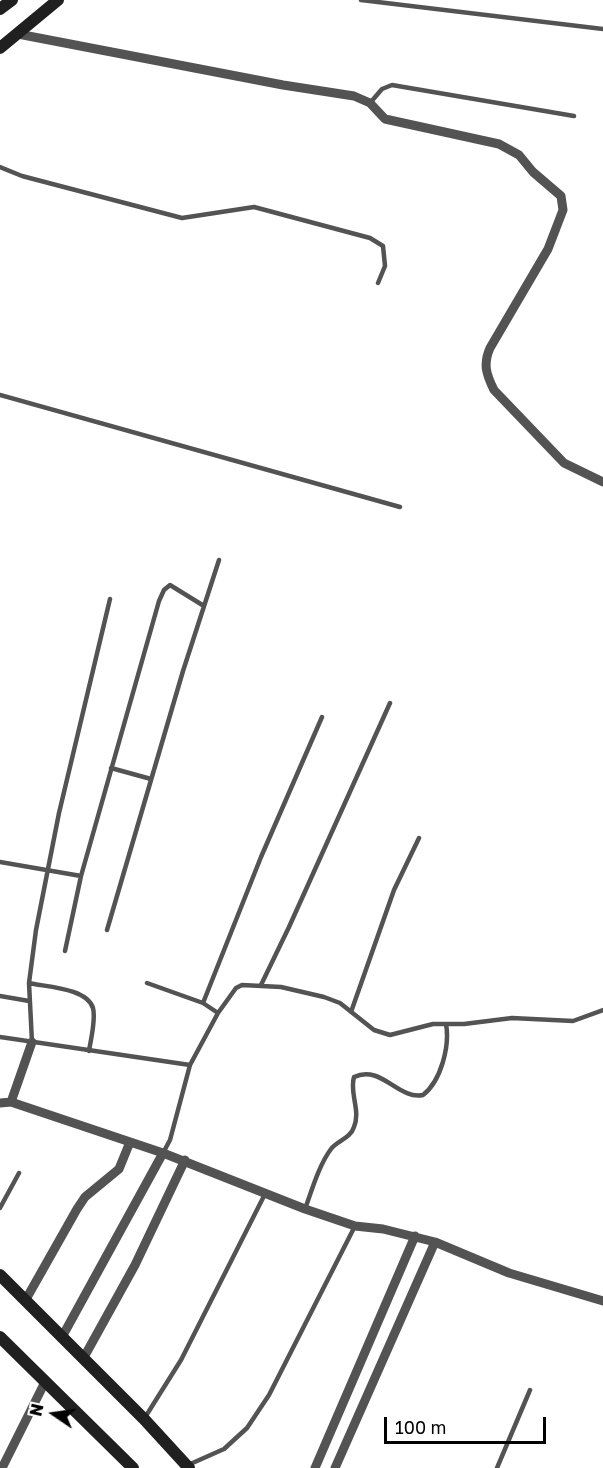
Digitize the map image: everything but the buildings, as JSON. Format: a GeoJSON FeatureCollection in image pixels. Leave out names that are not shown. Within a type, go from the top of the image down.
{"type":"FeatureCollection","features":[{"type":"Feature","properties":{"kind":"street"},"geometry":{"type":"LineString","coordinates":[[0,9],[12,0]]}},
{"type":"Feature","properties":{"kind":"street"},"geometry":{"type":"LineString","coordinates":[[0,48],[58,0]]}},
{"type":"Feature","properties":{"kind":"street"},"geometry":{"type":"LineString","coordinates":[[18,34],[354,96],[370,103],[385,119],[508,148],[519,155],[533,172],[561,196],[563,210],[548,249],[490,348],[485,367],[494,390],[564,463],[603,482]]}},
{"type":"Feature","properties":{"kind":"street"},"geometry":{"type":"LineString","coordinates":[[11,1102],[32,1042]]}},
{"type":"Feature","properties":{"kind":"street"},"geometry":{"type":"LineString","coordinates":[[0,1102],[11,1102],[185,1160],[266,1191],[304,1209],[355,1226],[415,1236],[435,1242],[509,1273],[603,1301]]}},
{"type":"Feature","properties":{"kind":"street"},"geometry":{"type":"LineString","coordinates":[[25,1301],[77,1209],[86,1197],[119,1169],[130,1142]]}},
{"type":"Feature","properties":{"kind":"street"},"geometry":{"type":"LineString","coordinates":[[62,1337],[163,1153]]}},
{"type":"Feature","properties":{"kind":"street"},"geometry":{"type":"LineString","coordinates":[[82,1359],[135,1265],[185,1160]]}},
{"type":"Feature","properties":{"kind":"street"},"geometry":{"type":"LineString","coordinates":[[315,1468],[415,1236]]}},
{"type":"Feature","properties":{"kind":"street"},"geometry":{"type":"LineString","coordinates":[[335,1468],[435,1242]]}},
{"type":"Feature","properties":{"kind":"street"},"geometry":{"type":"LineString","coordinates":[[0,1275],[144,1419],[188,1467]]}},
{"type":"Feature","properties":{"kind":"street"},"geometry":{"type":"LineString","coordinates":[[0,1337],[134,1468]]}},
{"type":"Feature","properties":{"kind":"street"},"geometry":{"type":"LineString","coordinates":[[2,1468],[45,1382]]}},
{"type":"Feature","properties":{"kind":"lane"},"geometry":{"type":"LineString","coordinates":[[361,0],[603,29]]}},
{"type":"Feature","properties":{"kind":"lane"},"geometry":{"type":"LineString","coordinates":[[370,103],[382,89],[392,85],[574,116]]}},
{"type":"Feature","properties":{"kind":"lane"},"geometry":{"type":"LineString","coordinates":[[0,167],[22,176],[182,218],[254,207],[370,238],[383,246],[386,258],[378,283]]}},
{"type":"Feature","properties":{"kind":"lane"},"geometry":{"type":"LineString","coordinates":[[0,395],[400,507]]}},
{"type":"Feature","properties":{"kind":"lane"},"geometry":{"type":"LineString","coordinates":[[107,930],[219,560]]}},
{"type":"Feature","properties":{"kind":"lane"},"geometry":{"type":"LineString","coordinates":[[65,951],[81,876],[164,590],[170,585],[174,586],[204,606]]}},
{"type":"Feature","properties":{"kind":"lane"},"geometry":{"type":"LineString","coordinates":[[32,1042],[29,983],[47,869],[110,598]]}},
{"type":"Feature","properties":{"kind":"lane"},"geometry":{"type":"LineString","coordinates":[[261,985],[290,927],[390,703]]}},
{"type":"Feature","properties":{"kind":"lane"},"geometry":{"type":"LineString","coordinates":[[203,1003],[261,857],[322,717]]}},
{"type":"Feature","properties":{"kind":"lane"},"geometry":{"type":"LineString","coordinates":[[111,768],[151,779]]}},
{"type":"Feature","properties":{"kind":"lane"},"geometry":{"type":"LineString","coordinates":[[351,1012],[394,890],[419,838]]}},
{"type":"Feature","properties":{"kind":"lane"},"geometry":{"type":"LineString","coordinates":[[0,862],[81,876]]}},
{"type":"Feature","properties":{"kind":"lane"},"geometry":{"type":"LineString","coordinates":[[29,983],[73,993],[88,1000],[93,1011],[89,1051]]}},
{"type":"Feature","properties":{"kind":"lane"},"geometry":{"type":"LineString","coordinates":[[147,983],[203,1003],[218,1012]]}},
{"type":"Feature","properties":{"kind":"lane"},"geometry":{"type":"LineString","coordinates":[[163,1153],[173,1129],[190,1065],[218,1012],[236,988],[251,983],[324,997],[351,1012],[374,1030],[390,1035],[433,1024],[512,1018],[573,1021],[603,1010]]}},
{"type":"Feature","properties":{"kind":"lane"},"geometry":{"type":"LineString","coordinates":[[0,996],[29,1002]]}},
{"type":"Feature","properties":{"kind":"lane"},"geometry":{"type":"LineString","coordinates":[[304,1209],[328,1153],[354,1128],[357,1104],[352,1085],[354,1077],[361,1074],[377,1076],[407,1094],[423,1095],[429,1090],[440,1069],[447,1037],[446,1024]]}},
{"type":"Feature","properties":{"kind":"lane"},"geometry":{"type":"LineString","coordinates":[[0,1037],[190,1065]]}},
{"type":"Feature","properties":{"kind":"lane"},"geometry":{"type":"LineString","coordinates":[[0,1208],[19,1173]]}},
{"type":"Feature","properties":{"kind":"lane"},"geometry":{"type":"LineString","coordinates":[[144,1419],[182,1359],[266,1191]]}},
{"type":"Feature","properties":{"kind":"lane"},"geometry":{"type":"LineString","coordinates":[[188,1467],[224,1449],[247,1428],[269,1395],[355,1226]]}},
{"type":"Feature","properties":{"kind":"lane"},"geometry":{"type":"LineString","coordinates":[[497,1468],[530,1390]]}}]}
